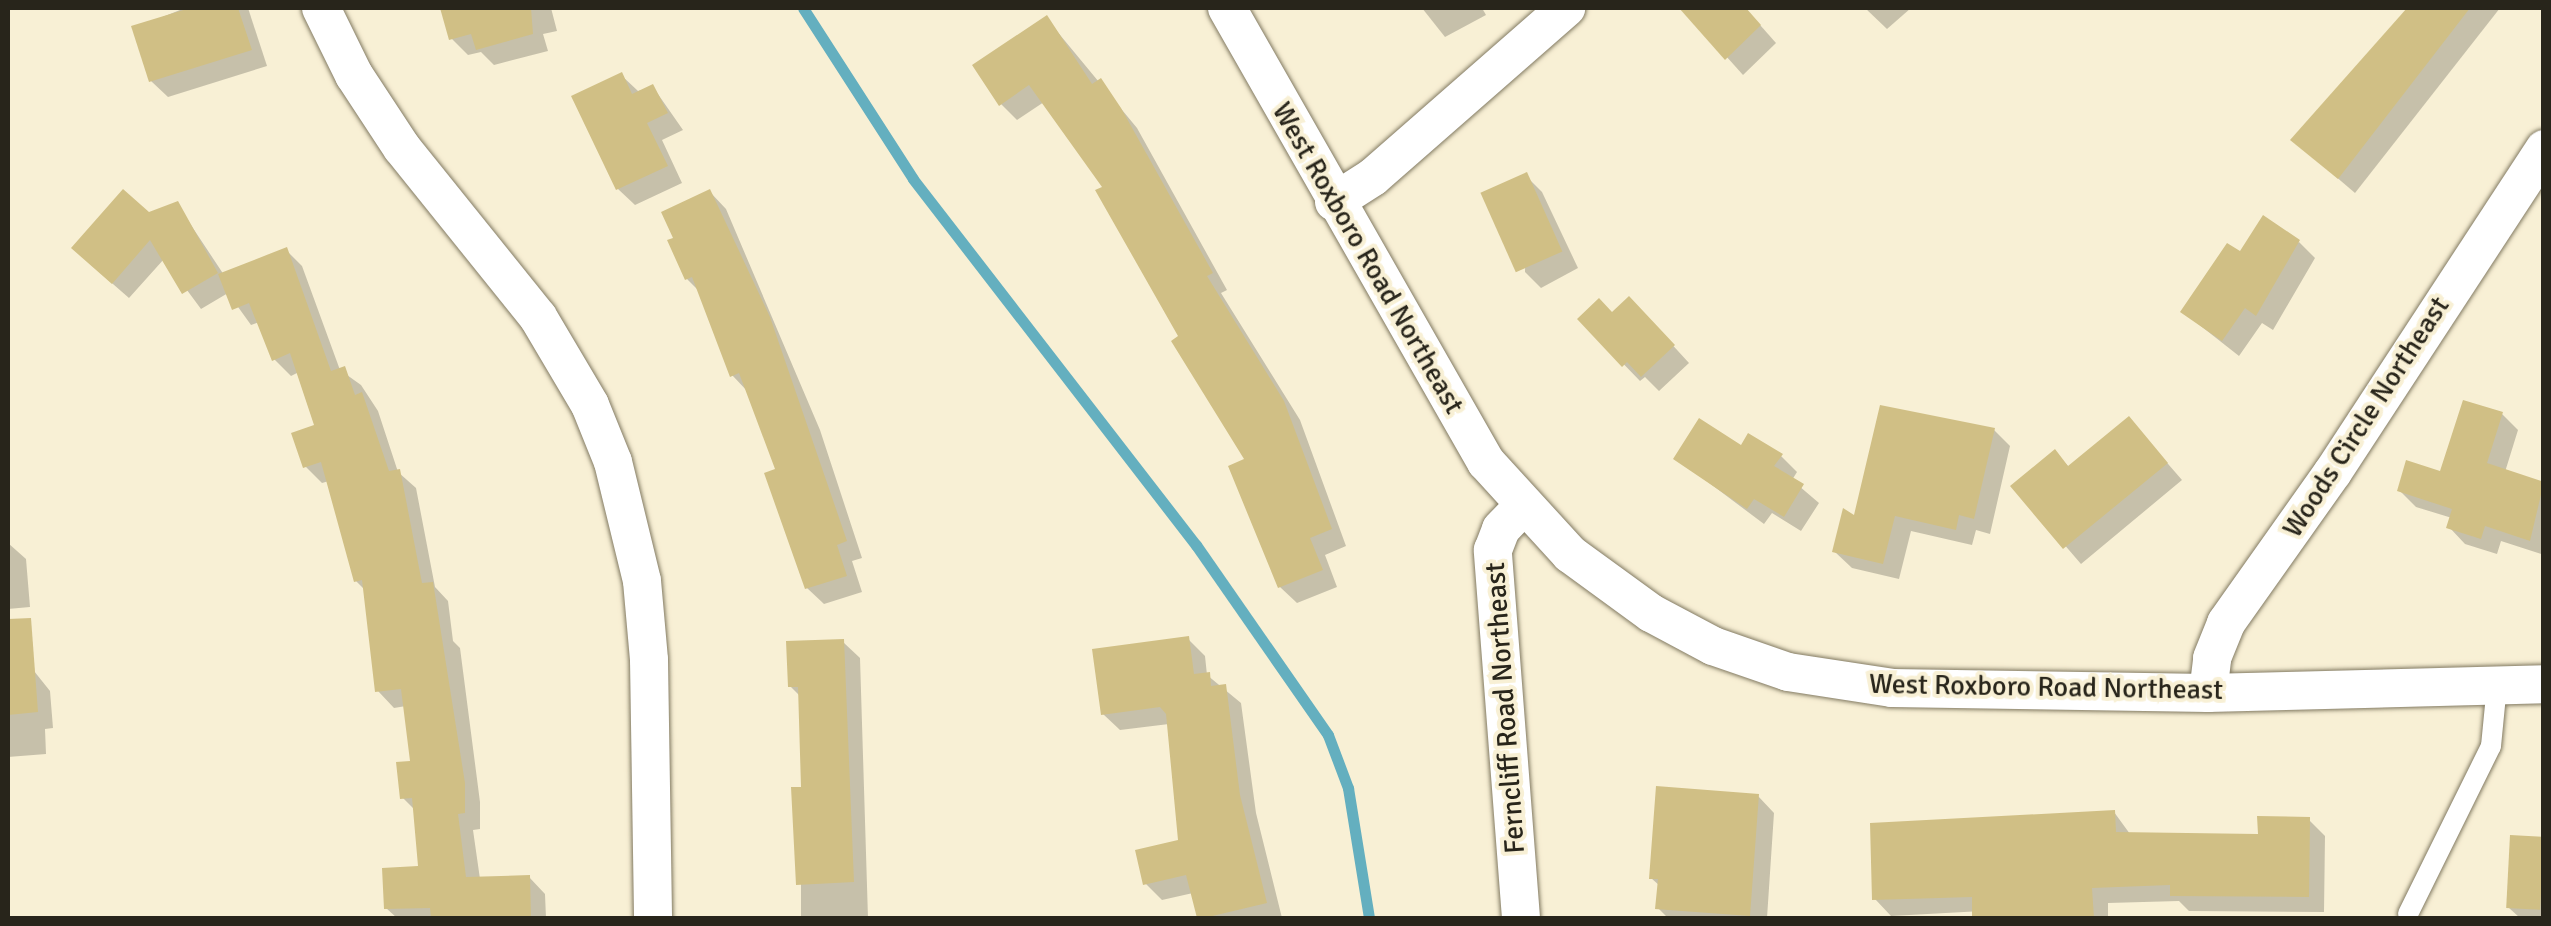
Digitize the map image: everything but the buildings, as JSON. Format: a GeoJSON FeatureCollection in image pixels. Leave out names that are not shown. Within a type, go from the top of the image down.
{"type":"FeatureCollection","features":[{"type":"Feature","properties":{"kind":"street"},"geometry":{"type":"LineString","coordinates":[[321,8],[354,75],[402,148],[538,317],[590,405],[613,462],[642,581],[649,660],[653,918]]}},
{"type":"Feature","properties":{"kind":"street","name":"West Roxboro Road Northeast"},"geometry":{"type":"LineString","coordinates":[[1228,8],[1428,370],[1521,508],[1570,554],[1651,613],[1713,646],[1788,672],[1892,688],[2208,692],[2544,684]]}},
{"type":"Feature","properties":{"kind":"street"},"geometry":{"type":"LineString","coordinates":[[1334,202],[1373,177],[1566,8]]}},
{"type":"Feature","properties":{"kind":"street","name":"Woods Circle Northeast"},"geometry":{"type":"LineString","coordinates":[[2208,692],[2212,658],[2226,623],[2544,149]]}},
{"type":"Feature","properties":{"kind":"street","name":"Ferncliff Road Northeast"},"geometry":{"type":"LineString","coordinates":[[1521,508],[1501,529],[1493,550],[1521,918]]}},
{"type":"Feature","properties":{"kind":"lane"},"geometry":{"type":"LineString","coordinates":[[2408,914],[2491,746],[2498,685]]}},
{"type":"Feature","properties":{"kind":"waterway"},"geometry":{"type":"LineString","coordinates":[[803,8],[913,179],[1196,545],[1328,735],[1348,788],[1369,918]]}}]}
